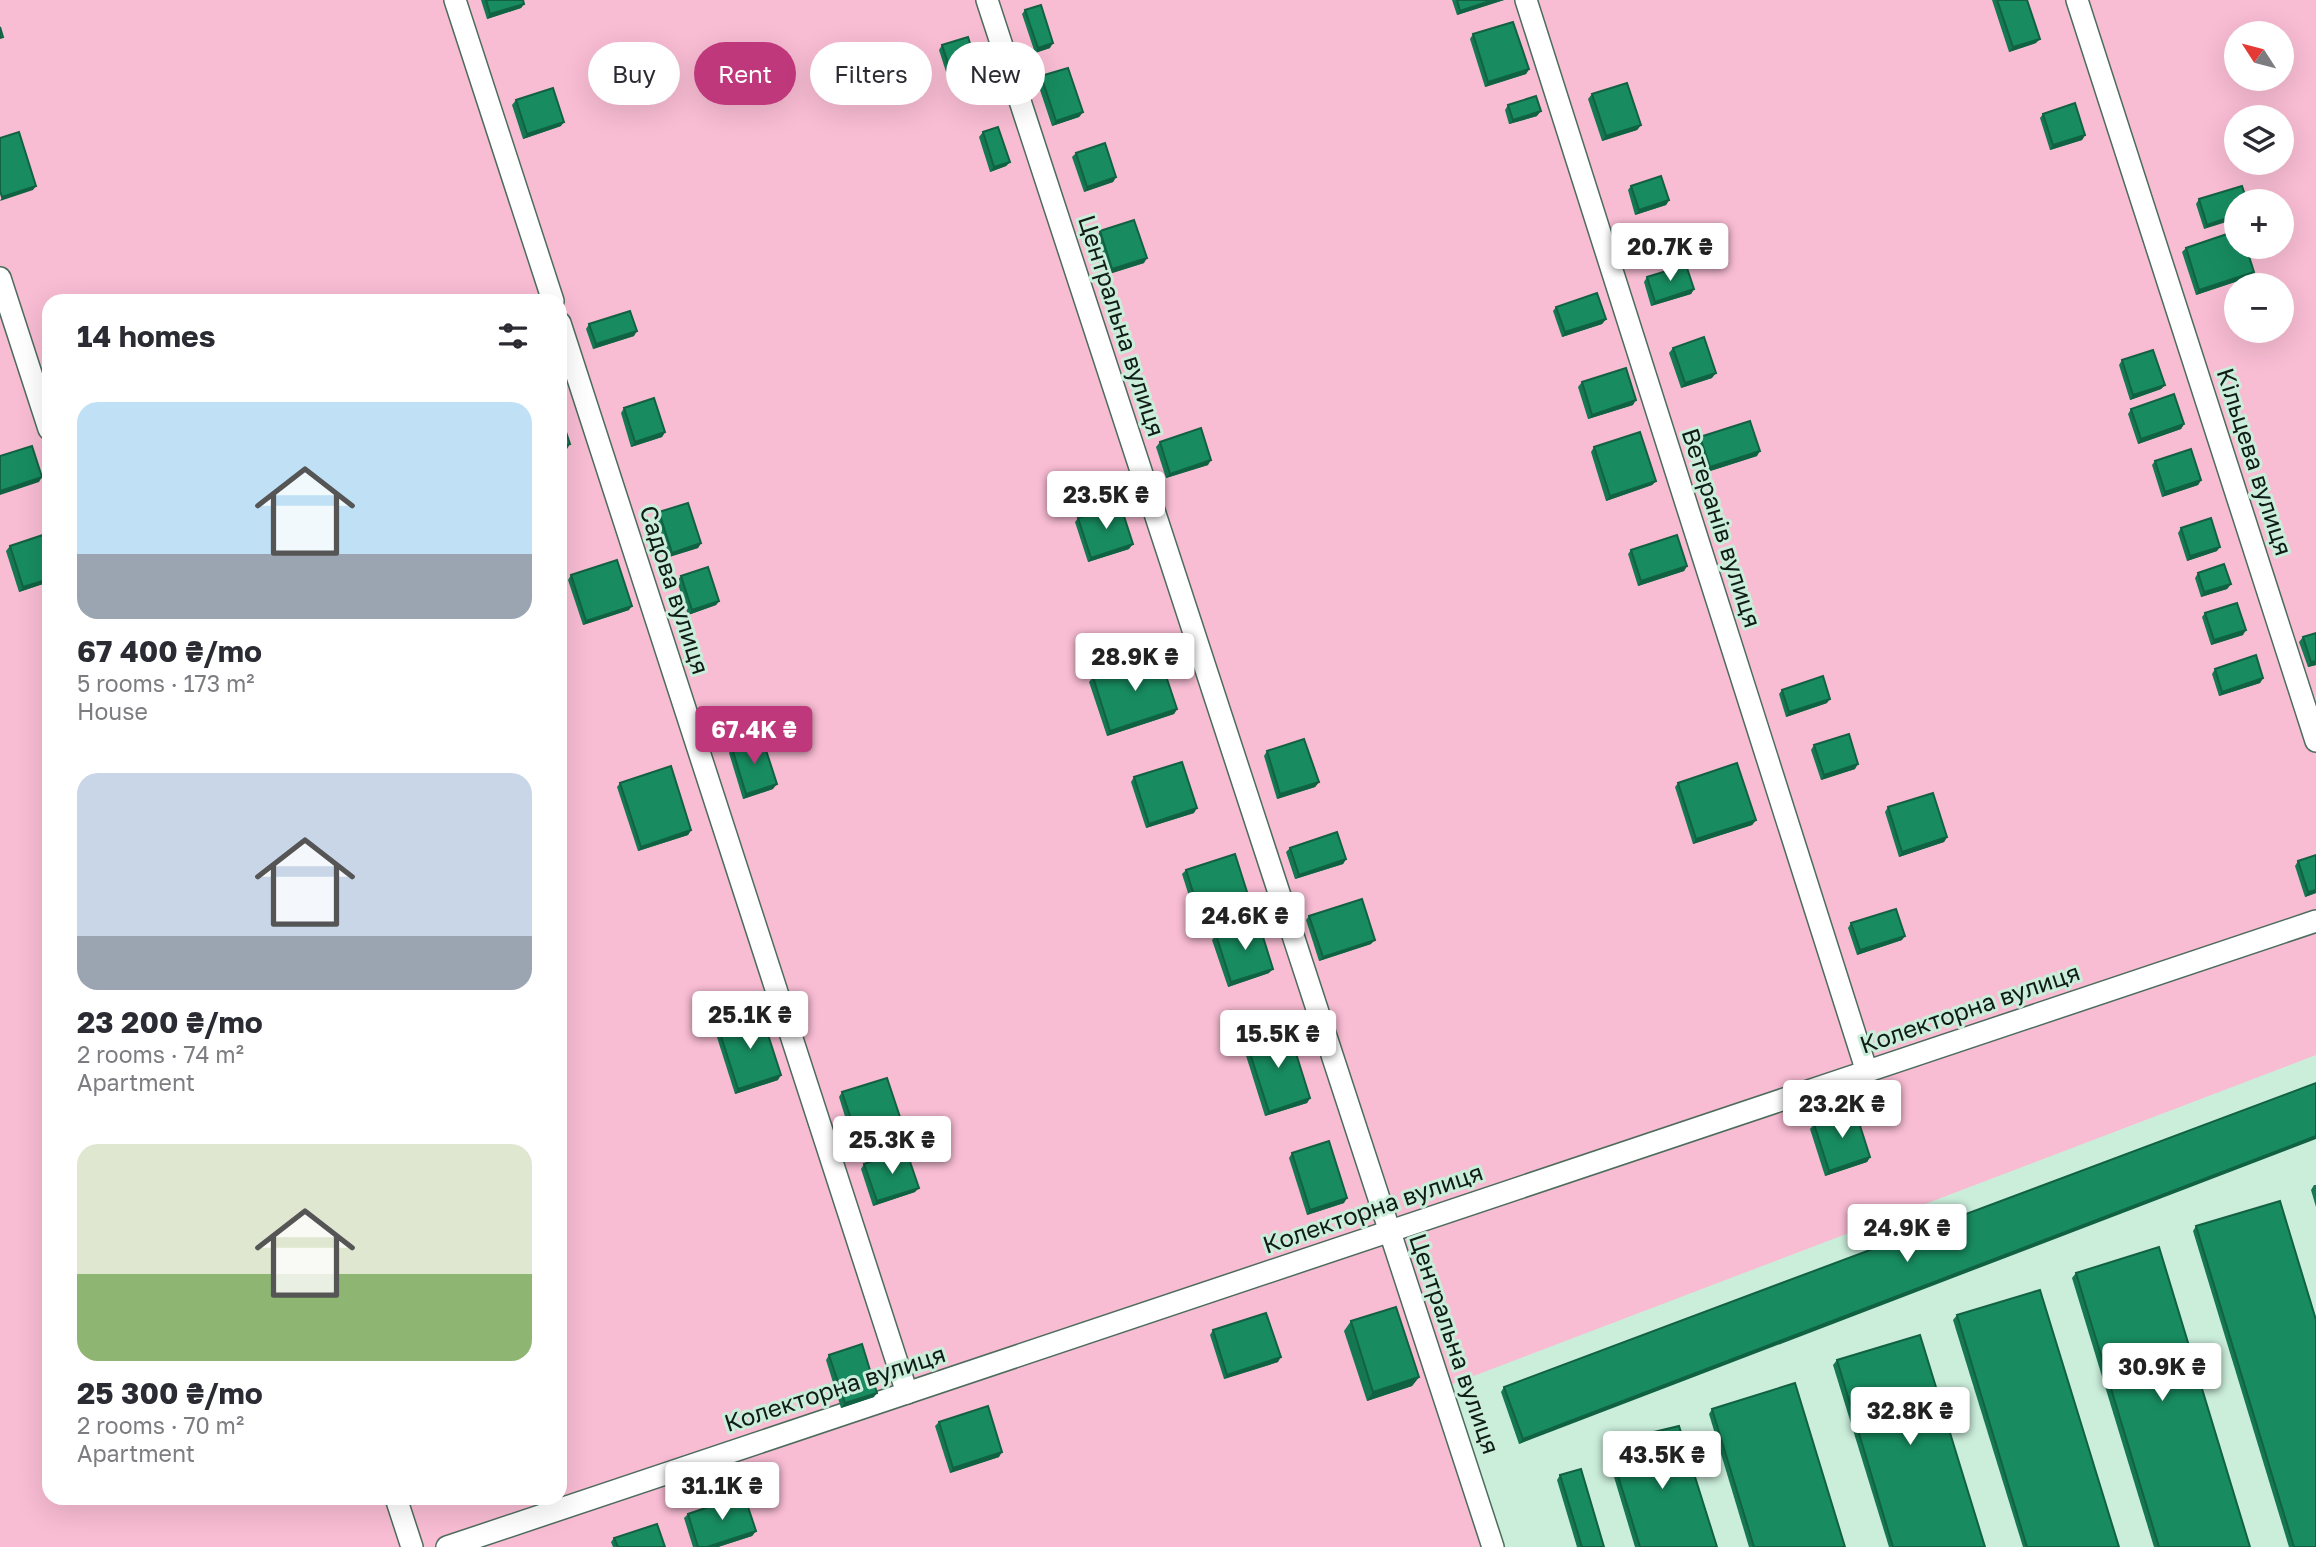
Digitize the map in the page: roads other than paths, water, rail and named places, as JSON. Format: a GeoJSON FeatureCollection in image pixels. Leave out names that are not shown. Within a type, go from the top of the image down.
{"type":"FeatureCollection","features":[{"type":"Feature","properties":{"kind":"lane"},"geometry":{"type":"LineString","coordinates":[[455,0],[551,294]]}},
{"type":"Feature","properties":{"kind":"lane","name":"Центральна вулиця"},"geometry":{"type":"LineString","coordinates":[[987,0],[1493,1547]]}},
{"type":"Feature","properties":{"kind":"lane","name":"Ветеранів вулиця"},"geometry":{"type":"LineString","coordinates":[[1526,0],[1867,1072]]}},
{"type":"Feature","properties":{"kind":"lane","name":"Кільцева вулиця"},"geometry":{"type":"LineString","coordinates":[[2077,0],[2316,741]]}},
{"type":"Feature","properties":{"kind":"lane"},"geometry":{"type":"LineString","coordinates":[[0,278],[42,407]]}},
{"type":"Feature","properties":{"kind":"lane","name":"Садова вулиця"},"geometry":{"type":"LineString","coordinates":[[567,345],[907,1393]]}},
{"type":"Feature","properties":{"kind":"lane","name":"Колекторна вулиця"},"geometry":{"type":"LineString","coordinates":[[447,1547],[2316,921]]}},
{"type":"Feature","properties":{"kind":"lane"},"geometry":{"type":"LineString","coordinates":[[398,1505],[412,1547]]}}]}
